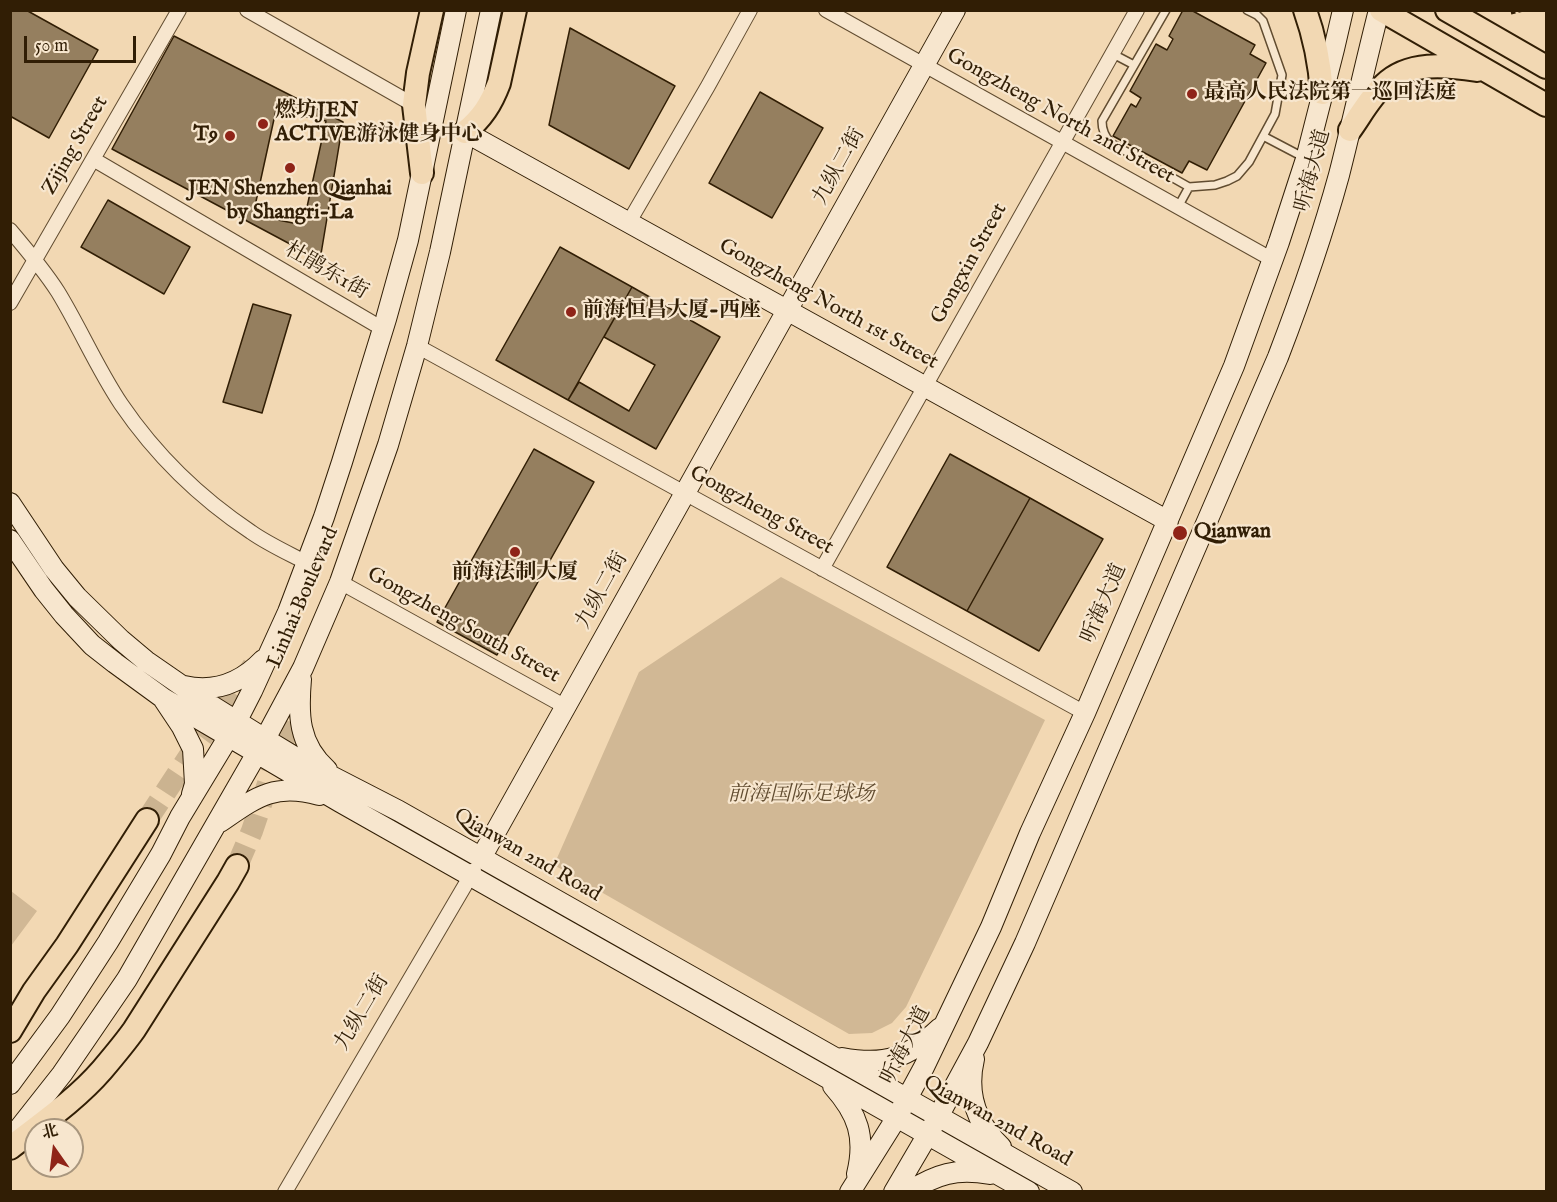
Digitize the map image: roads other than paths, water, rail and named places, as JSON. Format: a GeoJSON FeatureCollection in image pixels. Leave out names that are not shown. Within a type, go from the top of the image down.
{"type":"FeatureCollection","features":[{"type":"Feature","properties":{"kind":"main road"},"geometry":{"type":"LineString","coordinates":[[422,173],[414,105],[418,73],[432,10]]}},
{"type":"Feature","properties":{"kind":"main road","name":"Linhai Boulevard"},"geometry":{"type":"LineString","coordinates":[[10,1084],[43,1041],[133,901],[233,729],[288,612],[342,462],[408,240],[456,10]]}},
{"type":"Feature","properties":{"kind":"main road","name":"Linhai Boulevard"},"geometry":{"type":"LineString","coordinates":[[10,1140],[62,1074],[127,978],[261,746],[303,668],[340,582],[388,445],[417,346],[440,252],[491,10]]}},
{"type":"Feature","properties":{"kind":"main road"},"geometry":{"type":"LineString","coordinates":[[465,132],[486,111],[495,94],[514,10]]}},
{"type":"Feature","properties":{"kind":"main road","name":"九纵二街"},"geometry":{"type":"LineString","coordinates":[[482,858],[955,10]]}},
{"type":"Feature","properties":{"kind":"main road"},"geometry":{"type":"LineString","coordinates":[[1305,10],[1314,34],[1322,93]]}},
{"type":"Feature","properties":{"kind":"main road","name":"听海大道"},"geometry":{"type":"LineString","coordinates":[[852,1189],[897,1117],[947,1022],[991,927],[1234,366],[1273,260],[1306,159],[1343,10]]}},
{"type":"Feature","properties":{"kind":"main road"},"geometry":{"type":"LineString","coordinates":[[1380,10],[1546,105]]}},
{"type":"Feature","properties":{"kind":"main road","name":"听海大道"},"geometry":{"type":"LineString","coordinates":[[894,1191],[928,1135],[978,1042],[1025,943],[1278,357],[1320,238],[1380,10]]}},
{"type":"Feature","properties":{"kind":"main road"},"geometry":{"type":"LineString","coordinates":[[1455,13],[1546,67]]}},
{"type":"Feature","properties":{"kind":"main road"},"geometry":{"type":"LineString","coordinates":[[1350,130],[1383,85],[1402,72],[1433,66],[1455,66],[1489,72]]}},
{"type":"Feature","properties":{"kind":"main road","name":"Gongzheng North 1st Street"},"geometry":{"type":"LineString","coordinates":[[465,132],[1168,521]]}},
{"type":"Feature","properties":{"kind":"main road","name":"Qianwan 2nd Road"},"geometry":{"type":"LineString","coordinates":[[10,502],[54,569],[84,604],[146,661],[233,729]]}},
{"type":"Feature","properties":{"kind":"main road","name":"Qianwan 2nd Road"},"geometry":{"type":"LineString","coordinates":[[10,540],[63,615],[92,645],[163,698],[233,729],[340,802],[1029,1191]]}},
{"type":"Feature","properties":{"kind":"main road"},"geometry":{"type":"LineString","coordinates":[[177,684],[196,688],[222,687],[249,674],[268,654]]}},
{"type":"Feature","properties":{"kind":"main road"},"geometry":{"type":"LineString","coordinates":[[303,668],[299,711],[303,735],[321,765],[335,778]]}},
{"type":"Feature","properties":{"kind":"main road"},"geometry":{"type":"LineString","coordinates":[[163,698],[194,749],[195,784],[190,802]]}},
{"type":"Feature","properties":{"kind":"main road","name":"Qianwan 2nd Road"},"geometry":{"type":"LineString","coordinates":[[261,746],[335,778],[399,812],[1071,1191]]}},
{"type":"Feature","properties":{"kind":"main road"},"geometry":{"type":"LineString","coordinates":[[215,825],[249,802],[272,792],[301,790],[340,802]]}},
{"type":"Feature","properties":{"kind":"main road"},"geometry":{"type":"LineString","coordinates":[[10,1031],[147,820]]}},
{"type":"Feature","properties":{"kind":"main road"},"geometry":{"type":"LineString","coordinates":[[10,1148],[80,1092],[119,1049],[134,1030],[237,866]]}},
{"type":"Feature","properties":{"kind":"main road"},"geometry":{"type":"LineString","coordinates":[[827,1053],[843,1059],[863,1061],[894,1059],[925,1042],[947,1022]]}},
{"type":"Feature","properties":{"kind":"main road"},"geometry":{"type":"LineString","coordinates":[[978,1042],[971,1082],[976,1111],[989,1134],[1014,1159]]}},
{"type":"Feature","properties":{"kind":"main road"},"geometry":{"type":"LineString","coordinates":[[814,1071],[843,1097],[851,1108],[857,1123],[860,1151],[852,1189]]}},
{"type":"Feature","properties":{"kind":"main road"},"geometry":{"type":"LineString","coordinates":[[908,1191],[941,1174],[956,1171],[990,1174],[1011,1181]]}},
{"type":"Feature","properties":{"kind":"street","name":"Zijing Street"},"geometry":{"type":"LineString","coordinates":[[10,303],[178,10]]}},
{"type":"Feature","properties":{"kind":"street"},"geometry":{"type":"LineString","coordinates":[[247,10],[414,105]]}},
{"type":"Feature","properties":{"kind":"street"},"geometry":{"type":"LineString","coordinates":[[629,222],[750,10]]}},
{"type":"Feature","properties":{"kind":"street","name":"Gongzheng North 2nd Street"},"geometry":{"type":"LineString","coordinates":[[826,10],[1273,260]]}},
{"type":"Feature","properties":{"kind":"street","name":"Gongxin Street"},"geometry":{"type":"LineString","coordinates":[[822,569],[1137,10]]}},
{"type":"Feature","properties":{"kind":"street","name":"杜鹃东1街"},"geometry":{"type":"LineString","coordinates":[[93,159],[383,329]]}},
{"type":"Feature","properties":{"kind":"street"},"geometry":{"type":"LineString","coordinates":[[10,230],[57,291],[107,382],[153,446],[190,484],[231,518],[253,534],[307,563]]}},
{"type":"Feature","properties":{"kind":"street","name":"Gongzheng Street"},"geometry":{"type":"LineString","coordinates":[[417,346],[1084,713]]}},
{"type":"Feature","properties":{"kind":"street","name":"Gongzheng South Street"},"geometry":{"type":"LineString","coordinates":[[340,582],[566,707]]}},
{"type":"Feature","properties":{"kind":"street","name":"九纵二街"},"geometry":{"type":"LineString","coordinates":[[285,1191],[482,858]]}},
{"type":"Feature","properties":{"kind":"lane"},"geometry":{"type":"LineString","coordinates":[[1166,10],[1102,121],[1102,127],[1111,143],[1189,187],[1215,185],[1237,177],[1249,162],[1275,114],[1282,75],[1263,21],[1247,10]]}},
{"type":"Feature","properties":{"kind":"lane"},"geometry":{"type":"LineString","coordinates":[[1113,54],[1134,65]]}},
{"type":"Feature","properties":{"kind":"lane"},"geometry":{"type":"LineString","coordinates":[[1263,136],[1306,159]]}},
{"type":"Feature","properties":{"kind":"lane"},"geometry":{"type":"LineString","coordinates":[[1178,207],[1189,187]]}},
{"type":"Feature","properties":{"kind":"tunnel"},"geometry":{"type":"LineString","coordinates":[[147,820],[253,666]]}},
{"type":"Feature","properties":{"kind":"tunnel"},"geometry":{"type":"LineString","coordinates":[[237,866],[252,831],[301,693]]}},
{"type":"Feature","properties":{"kind":"place","name":"最高人民法院第一巡回法庭"},"geometry":{"type":"Point","coordinates":[1192,94]}},
{"type":"Feature","properties":{"kind":"place","name":"燃坊JEN ACTIVE游泳健身中心"},"geometry":{"type":"Point","coordinates":[263,124]}},
{"type":"Feature","properties":{"kind":"place","name":"T9"},"geometry":{"type":"Point","coordinates":[230,136]}},
{"type":"Feature","properties":{"kind":"place","name":"JEN Shenzhen Qianhai by Shangri-La"},"geometry":{"type":"Point","coordinates":[290,168]}},
{"type":"Feature","properties":{"kind":"place","name":"前海恒昌大厦-西座"},"geometry":{"type":"Point","coordinates":[571,312]}},
{"type":"Feature","properties":{"kind":"place","name":"Qianwan"},"geometry":{"type":"Point","coordinates":[1180,533]}},
{"type":"Feature","properties":{"kind":"place","name":"前海法制大厦"},"geometry":{"type":"Point","coordinates":[515,552]}},
{"type":"Feature","properties":{"kind":"park label","name":"前海国际足球场"},"geometry":{"type":"Point","coordinates":[801,796]}}]}
